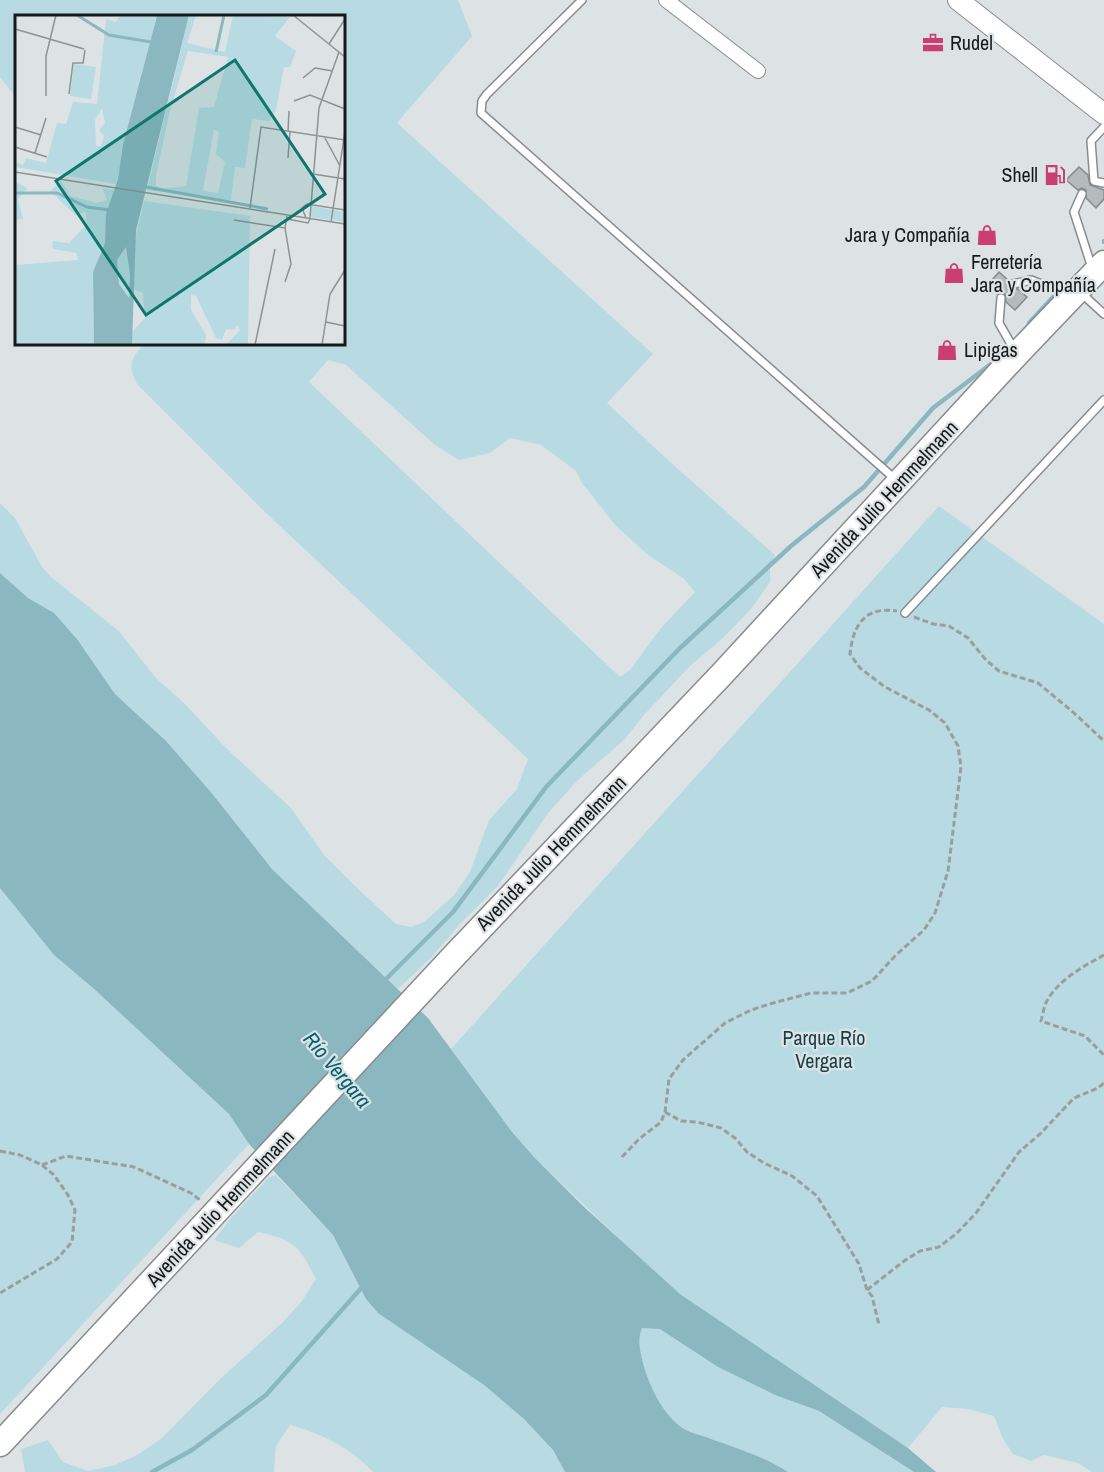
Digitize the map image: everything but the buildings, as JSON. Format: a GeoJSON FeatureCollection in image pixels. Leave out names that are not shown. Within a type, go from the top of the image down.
{"type":"FeatureCollection","features":[{"type":"Feature","properties":{"kind":"highway","name":"Avenida Julio Hemmelmann"},"geometry":{"type":"LineString","coordinates":[[0,1444],[1087,281]]}},
{"type":"Feature","properties":{"kind":"main road"},"geometry":{"type":"LineString","coordinates":[[958,0],[1104,114]]}},
{"type":"Feature","properties":{"kind":"street"},"geometry":{"type":"LineString","coordinates":[[666,0],[758,71]]}},
{"type":"Feature","properties":{"kind":"lane"},"geometry":{"type":"LineString","coordinates":[[582,0],[487,94],[482,101],[481,113],[899,483]]}},
{"type":"Feature","properties":{"kind":"lane"},"geometry":{"type":"LineString","coordinates":[[1104,127],[1091,141],[1094,181],[1104,183]]}},
{"type":"Feature","properties":{"kind":"lane"},"geometry":{"type":"LineString","coordinates":[[1082,194],[1074,212],[1087,281],[1103,311]]}},
{"type":"Feature","properties":{"kind":"lane"},"geometry":{"type":"LineString","coordinates":[[1013,284],[1031,280],[1087,281]]}},
{"type":"Feature","properties":{"kind":"lane"},"geometry":{"type":"LineString","coordinates":[[1001,298],[999,323],[1017,354]]}},
{"type":"Feature","properties":{"kind":"lane"},"geometry":{"type":"LineString","coordinates":[[905,613],[1104,400]]}},
{"type":"Feature","properties":{"kind":"path"},"geometry":{"type":"LineString","coordinates":[[622,1157],[639,1139],[661,1122],[665,1112],[669,1079],[683,1060],[725,1023],[751,1010],[773,1003],[811,993],[847,993],[872,981],[924,930],[935,913],[948,871],[961,767],[958,747],[945,723],[929,710],[885,687],[860,668],[850,654],[856,627],[868,615],[880,609],[905,613],[933,624],[949,626],[968,638],[986,660],[999,671],[1038,683],[1104,741]]}},
{"type":"Feature","properties":{"kind":"path"},"geometry":{"type":"LineString","coordinates":[[1104,955],[1062,983],[1047,999],[1041,1021],[1085,1036],[1104,1055]]}},
{"type":"Feature","properties":{"kind":"path"},"geometry":{"type":"LineString","coordinates":[[867,1290],[912,1256],[920,1251],[939,1247],[956,1234],[976,1213],[1019,1152],[1040,1134],[1074,1098],[1104,1083]]}},
{"type":"Feature","properties":{"kind":"path"},"geometry":{"type":"LineString","coordinates":[[665,1112],[681,1121],[721,1128],[735,1138],[747,1152],[792,1176],[817,1196],[859,1264],[867,1290],[872,1296],[879,1325]]}},
{"type":"Feature","properties":{"kind":"path"},"geometry":{"type":"LineString","coordinates":[[0,1151],[20,1155],[42,1165],[54,1175],[75,1210],[72,1242],[57,1259],[0,1293]]}},
{"type":"Feature","properties":{"kind":"path"},"geometry":{"type":"LineString","coordinates":[[42,1165],[66,1156],[134,1167],[191,1192],[215,1213]]}},
{"type":"Feature","properties":{"kind":"green space"},"geometry":{"type":"Polygon","coordinates":[[[0,0],[458,0],[472,36],[397,123],[653,354],[607,403],[775,555],[770,568],[770,582],[751,609],[722,639],[690,666],[643,716],[625,739],[579,779],[548,813],[498,886],[459,925],[432,957],[398,989],[272,869],[210,791],[166,741],[115,694],[77,639],[54,614],[28,598],[0,573],[0,503],[15,518],[42,567],[51,577],[119,631],[155,677],[185,704],[227,749],[291,808],[324,855],[396,924],[411,927],[424,922],[454,895],[470,872],[489,820],[517,789],[528,759],[266,513],[137,384],[131,367],[133,358],[143,345],[345,345],[345,15],[15,15],[15,96],[0,77],[0,0]],[[328,360],[309,382],[620,677],[631,669],[660,629],[695,592],[683,578],[648,555],[616,526],[582,483],[576,471],[541,445],[510,438],[490,453],[459,460],[435,445],[346,365],[328,360]]]}},
{"type":"Feature","properties":{"kind":"green space","name":"Parque Río Vergara"},"geometry":{"type":"Polygon","coordinates":[[[939,506],[1104,624],[1104,1472],[1092,1472],[1078,1463],[1044,1455],[1031,1461],[1013,1454],[1003,1439],[994,1416],[968,1409],[942,1407],[908,1448],[680,1294],[534,1157],[512,1132],[451,1049],[939,506]]]}},
{"type":"Feature","properties":{"kind":"green space"},"geometry":{"type":"Polygon","coordinates":[[[0,888],[54,955],[93,988],[229,1114],[249,1144],[0,1414],[0,888]]]}},
{"type":"Feature","properties":{"kind":"green space"},"geometry":{"type":"Polygon","coordinates":[[[276,1175],[333,1235],[366,1299],[484,1385],[524,1419],[553,1450],[565,1472],[373,1472],[355,1455],[335,1442],[290,1425],[276,1446],[274,1472],[25,1472],[21,1449],[48,1440],[63,1462],[88,1471],[115,1465],[139,1454],[162,1438],[302,1301],[316,1279],[305,1259],[294,1246],[280,1238],[258,1232],[239,1248],[214,1240],[269,1177],[276,1175]]]}},
{"type":"Feature","properties":{"kind":"green space"},"geometry":{"type":"Polygon","coordinates":[[[642,1328],[660,1328],[718,1367],[775,1395],[819,1411],[914,1472],[788,1472],[760,1457],[684,1429],[664,1409],[646,1373],[640,1350],[640,1333],[642,1328]]]}},
{"type":"Feature","properties":{"kind":"water","name":"Río Vergara"},"geometry":{"type":"Polygon","coordinates":[[[0,573],[28,598],[54,613],[77,639],[115,694],[166,741],[210,791],[272,869],[428,1018],[512,1132],[583,1206],[680,1294],[908,1448],[936,1472],[914,1472],[819,1411],[775,1395],[718,1367],[660,1329],[642,1328],[640,1345],[646,1373],[660,1403],[675,1422],[688,1431],[760,1457],[788,1472],[565,1472],[553,1450],[524,1419],[484,1385],[378,1313],[366,1299],[333,1235],[249,1144],[229,1114],[93,988],[54,955],[0,888],[0,573]]]}},
{"type":"Feature","properties":{"kind":"waterway"},"geometry":{"type":"LineString","coordinates":[[1029,323],[1053,297]]}},
{"type":"Feature","properties":{"kind":"waterway"},"geometry":{"type":"LineString","coordinates":[[383,982],[453,912],[546,787],[679,649],[791,546],[864,487],[933,408],[991,364]]}},
{"type":"Feature","properties":{"kind":"waterway"},"geometry":{"type":"LineString","coordinates":[[152,1472],[192,1450],[266,1395],[364,1285]]}},
{"type":"Feature","properties":{"kind":"place","name":"Rudel"},"geometry":{"type":"Point","coordinates":[933,43]}},
{"type":"Feature","properties":{"kind":"place","name":"Shell"},"geometry":{"type":"Point","coordinates":[1055,175]}},
{"type":"Feature","properties":{"kind":"place","name":"Jara y Compañía"},"geometry":{"type":"Point","coordinates":[987,235]}},
{"type":"Feature","properties":{"kind":"place","name":"Ferretería Jara y Compañía"},"geometry":{"type":"Point","coordinates":[954,273]}},
{"type":"Feature","properties":{"kind":"place","name":"Lipigas"},"geometry":{"type":"Point","coordinates":[947,350]}}]}
